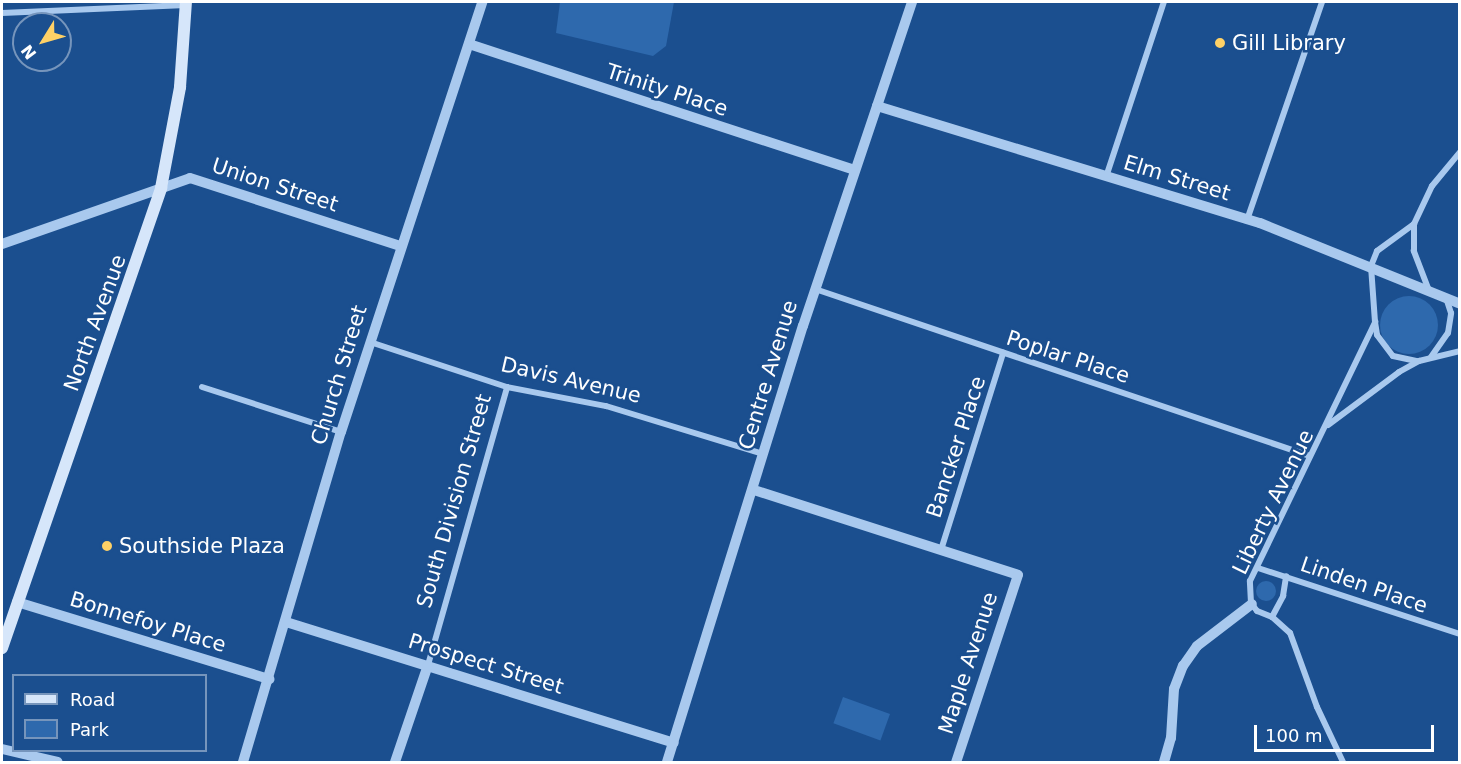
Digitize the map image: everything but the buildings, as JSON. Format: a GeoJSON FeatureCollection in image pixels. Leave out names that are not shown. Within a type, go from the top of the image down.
{"type":"FeatureCollection","features":[{"type":"Feature","properties":{"kind":"main road","name":"North Avenue"},"geometry":{"type":"LineString","coordinates":[[2,648],[161,188],[180,87],[186,3]]}},
{"type":"Feature","properties":{"kind":"street","name":"Church Street"},"geometry":{"type":"LineString","coordinates":[[243,762],[369,342],[482,2]]}},
{"type":"Feature","properties":{"kind":"street","name":"Centre Avenue"},"geometry":{"type":"LineString","coordinates":[[668,762],[815,289],[912,2]]}},
{"type":"Feature","properties":{"kind":"street"},"geometry":{"type":"LineString","coordinates":[[1106,177],[1164,2]]}},
{"type":"Feature","properties":{"kind":"street"},"geometry":{"type":"LineString","coordinates":[[1247,220],[1322,2]]}},
{"type":"Feature","properties":{"kind":"street"},"geometry":{"type":"LineString","coordinates":[[2,13],[186,3]]}},
{"type":"Feature","properties":{"kind":"street","name":"Trinity Place"},"geometry":{"type":"LineString","coordinates":[[469,44],[854,170]]}},
{"type":"Feature","properties":{"kind":"street","name":"Elm Street"},"geometry":{"type":"LineString","coordinates":[[877,106],[1247,220],[1428,288],[1460,304]]}},
{"type":"Feature","properties":{"kind":"street"},"geometry":{"type":"LineString","coordinates":[[1428,288],[1414,251],[1414,224],[1432,186],[1460,152]]}},
{"type":"Feature","properties":{"kind":"street","name":"Union Street"},"geometry":{"type":"LineString","coordinates":[[2,244],[190,178],[400,246]]}},
{"type":"Feature","properties":{"kind":"street"},"geometry":{"type":"LineString","coordinates":[[1371,266],[1377,251],[1414,224]]}},
{"type":"Feature","properties":{"kind":"street","name":"Liberty Avenue"},"geometry":{"type":"LineString","coordinates":[[1371,266],[1377,306],[1375,322],[1377,335],[1393,356],[1419,361]]}},
{"type":"Feature","properties":{"kind":"street","name":"Poplar Place"},"geometry":{"type":"LineString","coordinates":[[815,289],[1310,456]]}},
{"type":"Feature","properties":{"kind":"street"},"geometry":{"type":"LineString","coordinates":[[1431,358],[1448,333],[1451,313],[1446,297]]}},
{"type":"Feature","properties":{"kind":"street","name":"Liberty Avenue"},"geometry":{"type":"LineString","coordinates":[[1343,762],[1317,707],[1290,633],[1272,617],[1257,611],[1252,604],[1250,581],[1310,456],[1328,426],[1375,322]]}},
{"type":"Feature","properties":{"kind":"street","name":"Davis Avenue"},"geometry":{"type":"LineString","coordinates":[[369,342],[507,387],[606,406],[764,454]]}},
{"type":"Feature","properties":{"kind":"street","name":"Liberty Avenue"},"geometry":{"type":"LineString","coordinates":[[1328,426],[1369,391],[1419,361],[1460,351]]}},
{"type":"Feature","properties":{"kind":"street","name":"Bancker Place"},"geometry":{"type":"LineString","coordinates":[[941,550],[1003,353]]}},
{"type":"Feature","properties":{"kind":"street"},"geometry":{"type":"LineString","coordinates":[[202,387],[341,432]]}},
{"type":"Feature","properties":{"kind":"street","name":"South Division Street"},"geometry":{"type":"LineString","coordinates":[[395,762],[428,665],[507,387]]}},
{"type":"Feature","properties":{"kind":"street"},"geometry":{"type":"LineString","coordinates":[[754,490],[941,550]]}},
{"type":"Feature","properties":{"kind":"street","name":"Maple Avenue"},"geometry":{"type":"LineString","coordinates":[[941,550],[1018,575],[956,762]]}},
{"type":"Feature","properties":{"kind":"street","name":"Linden Place"},"geometry":{"type":"LineString","coordinates":[[1258,568],[1460,634]]}},
{"type":"Feature","properties":{"kind":"street"},"geometry":{"type":"LineString","coordinates":[[1272,617],[1283,596],[1286,576]]}},
{"type":"Feature","properties":{"kind":"street","name":"Bonnefoy Place"},"geometry":{"type":"LineString","coordinates":[[17,602],[269,679]]}},
{"type":"Feature","properties":{"kind":"street"},"geometry":{"type":"LineString","coordinates":[[1164,762],[1171,738],[1174,689],[1183,666],[1204,639],[1252,604]]}},
{"type":"Feature","properties":{"kind":"street","name":"Prospect Street"},"geometry":{"type":"LineString","coordinates":[[286,622],[674,743]]}},
{"type":"Feature","properties":{"kind":"street"},"geometry":{"type":"LineString","coordinates":[[15,752],[58,762]]}},
{"type":"Feature","properties":{"kind":"green space"},"geometry":{"type":"Polygon","coordinates":[[[560,2],[674,2],[666,46],[653,56],[556,33],[560,2]]]}},
{"type":"Feature","properties":{"kind":"green space"},"geometry":{"type":"Polygon","coordinates":[[[1409,296],[1420,298],[1430,304],[1436,314],[1438,325],[1436,336],[1430,346],[1420,352],[1409,354],[1398,352],[1388,346],[1382,336],[1380,325],[1382,314],[1388,304],[1398,298],[1409,296]]]}},
{"type":"Feature","properties":{"kind":"green space"},"geometry":{"type":"Polygon","coordinates":[[[1266,581],[1273,584],[1276,591],[1273,598],[1266,601],[1259,598],[1256,591],[1259,584],[1266,581]]]}},
{"type":"Feature","properties":{"kind":"green space"},"geometry":{"type":"Polygon","coordinates":[[[843,697],[890,714],[880,740],[833,723],[843,697]]]}},
{"type":"Feature","properties":{"kind":"place","name":"Gill Library"},"geometry":{"type":"Point","coordinates":[1220,43]}},
{"type":"Feature","properties":{"kind":"place","name":"Southside Plaza"},"geometry":{"type":"Point","coordinates":[107,546]}}]}
